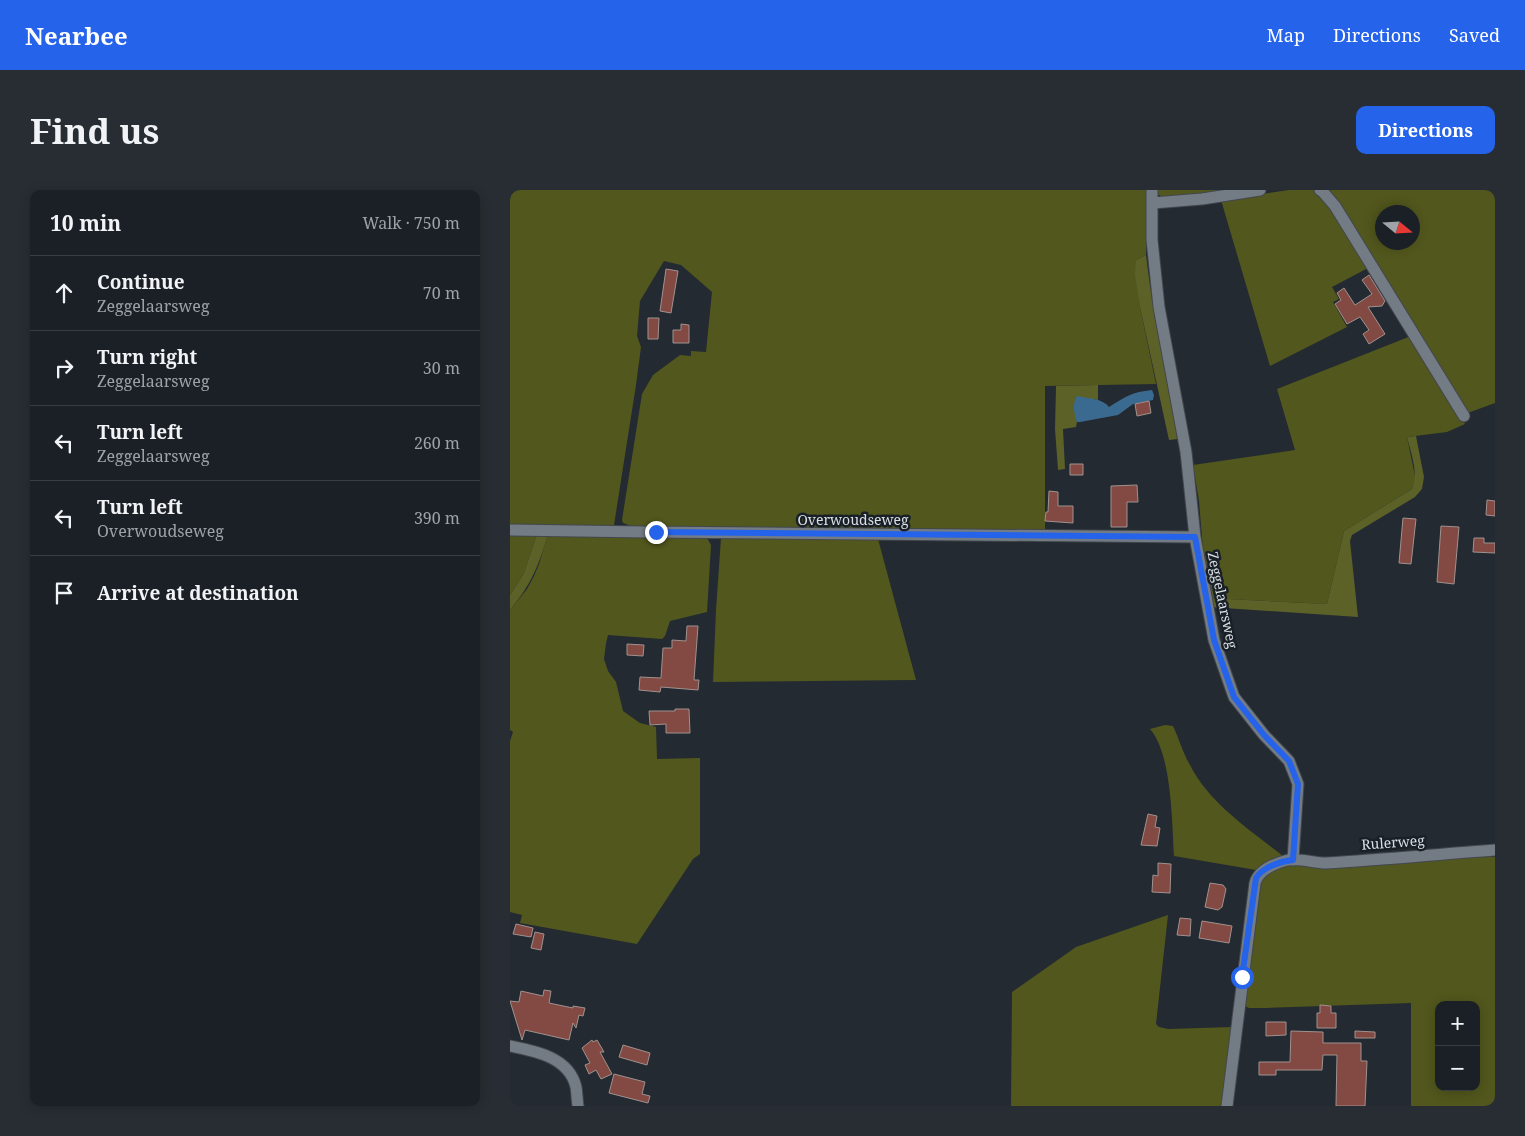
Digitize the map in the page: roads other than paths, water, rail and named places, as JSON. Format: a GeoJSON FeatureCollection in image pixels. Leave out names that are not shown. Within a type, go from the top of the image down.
{"type":"FeatureCollection","features":[{"type":"Feature","properties":{"kind":"street","name":"Zeggelaarsweg"},"geometry":{"type":"LineString","coordinates":[[1152,190],[1152,240],[1159,308],[1186,452],[1195,537],[1214,640],[1234,697],[1264,735],[1289,761],[1298,784],[1293,860]]}},
{"type":"Feature","properties":{"kind":"street"},"geometry":{"type":"LineString","coordinates":[[1153,203],[1202,199],[1260,190]]}},
{"type":"Feature","properties":{"kind":"street"},"geometry":{"type":"LineString","coordinates":[[1320,190],[1334,206],[1464,416]]}},
{"type":"Feature","properties":{"kind":"street","name":"Overwoudseweg"},"geometry":{"type":"LineString","coordinates":[[510,530],[1195,537]]}},
{"type":"Feature","properties":{"kind":"street","name":"Rulerweg"},"geometry":{"type":"LineString","coordinates":[[1293,860],[1323,863],[1495,850]]}},
{"type":"Feature","properties":{"kind":"street"},"geometry":{"type":"LineString","coordinates":[[1227,1106],[1255,883],[1259,874],[1266,869],[1287,860],[1293,860]]}},
{"type":"Feature","properties":{"kind":"street"},"geometry":{"type":"LineString","coordinates":[[510,1046],[532,1051],[556,1060],[565,1066],[575,1084],[578,1106]]}},
{"type":"Feature","properties":{"kind":"water"},"geometry":{"type":"Polygon","coordinates":[[[1152,390],[1153,400],[1133,404],[1118,415],[1077,422],[1074,402],[1077,396],[1099,400],[1109,407],[1129,395],[1152,390]]]}}]}
